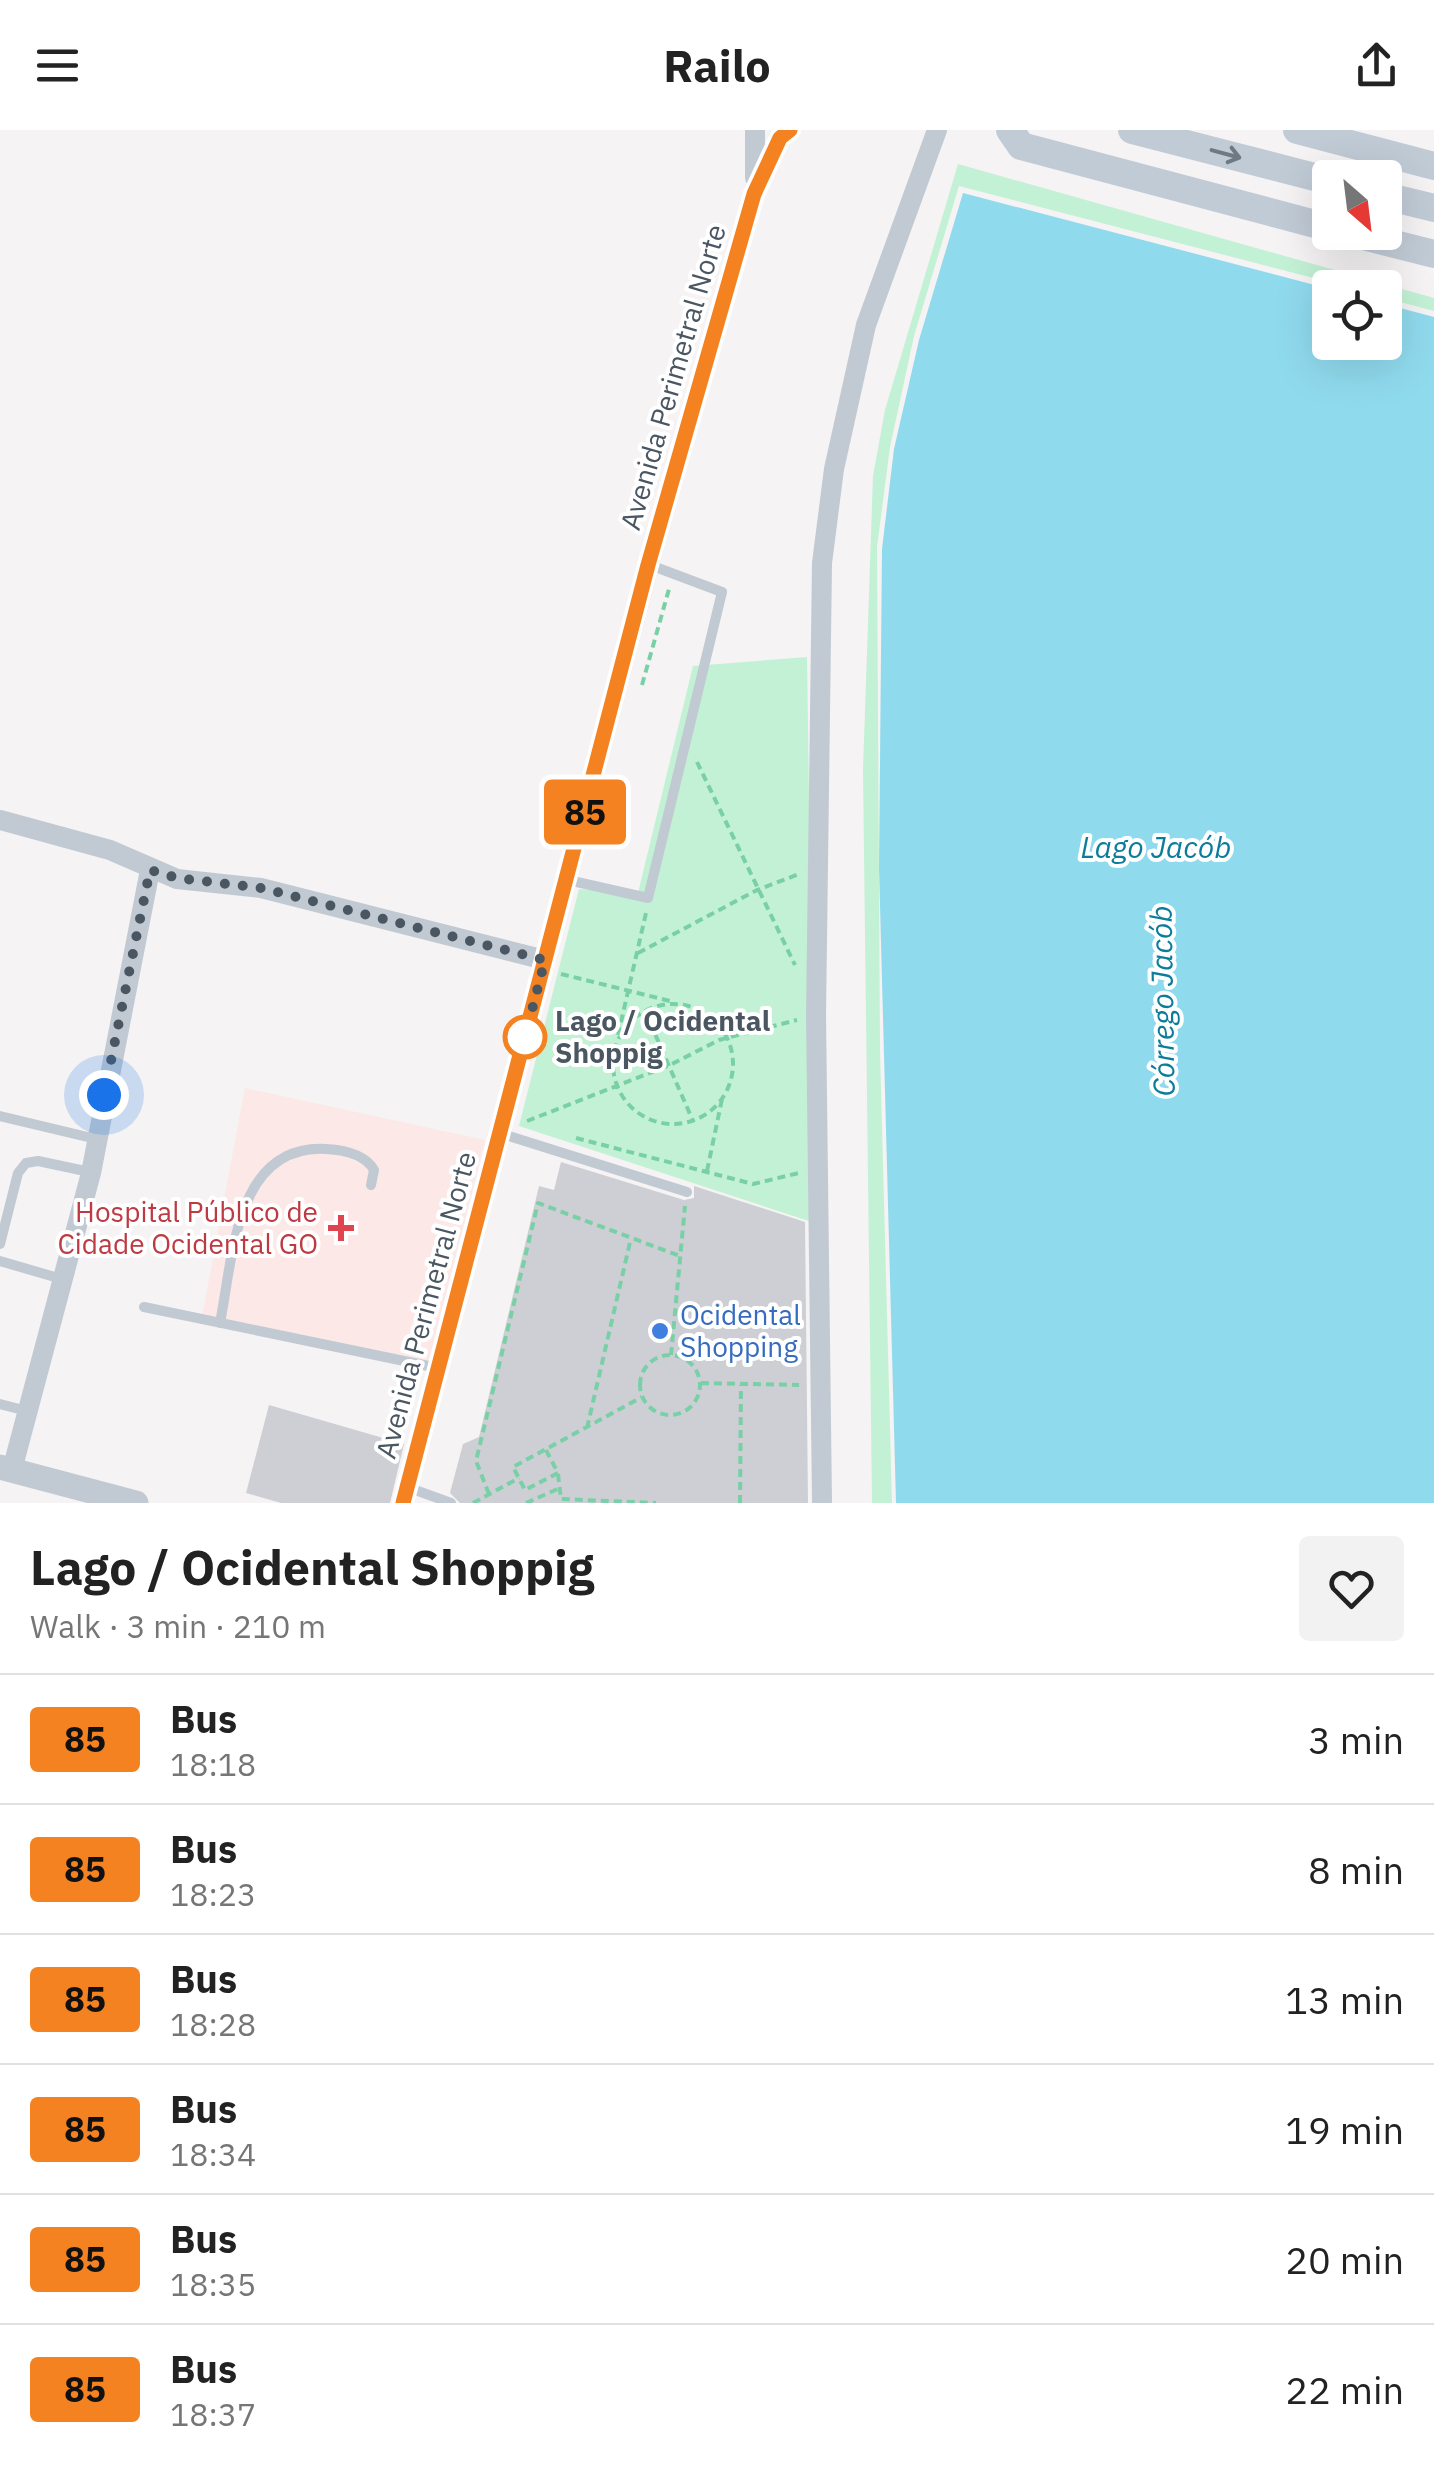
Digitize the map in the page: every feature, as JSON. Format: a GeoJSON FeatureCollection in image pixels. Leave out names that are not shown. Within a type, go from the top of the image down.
{"type":"FeatureCollection","features":[{"type":"Feature","properties":{"kind":"main road"},"geometry":{"type":"LineString","coordinates":[[1010,130],[1022,146],[1312,223]]}},
{"type":"Feature","properties":{"kind":"main road"},"geometry":{"type":"LineString","coordinates":[[1132,130],[1312,176]]}},
{"type":"Feature","properties":{"kind":"main road"},"geometry":{"type":"LineString","coordinates":[[1297,130],[1434,166]]}},
{"type":"Feature","properties":{"kind":"main road"},"geometry":{"type":"LineString","coordinates":[[1402,200],[1434,208]]}},
{"type":"Feature","properties":{"kind":"main road"},"geometry":{"type":"LineString","coordinates":[[1402,246],[1434,254]]}},
{"type":"Feature","properties":{"kind":"street","name":"Avenida Perimetral Norte"},"geometry":{"type":"LineString","coordinates":[[754,194],[756,130]]}},
{"type":"Feature","properties":{"kind":"street","name":"Avenida Perimetral Norte"},"geometry":{"type":"LineString","coordinates":[[405,1495],[648,565],[754,194],[780,138],[790,130]]}},
{"type":"Feature","properties":{"kind":"street"},"geometry":{"type":"LineString","coordinates":[[822,1503],[816,1010],[818,633],[834,469],[866,325],[937,130]]}},
{"type":"Feature","properties":{"kind":"street"},"geometry":{"type":"LineString","coordinates":[[0,820],[110,850],[150,870],[177,878],[261,888],[544,965]]}},
{"type":"Feature","properties":{"kind":"street"},"geometry":{"type":"LineString","coordinates":[[136,1503],[6,1468],[28,1411],[65,1280],[91,1172],[150,870]]}},
{"type":"Feature","properties":{"kind":"lane"},"geometry":{"type":"LineString","coordinates":[[568,880],[648,898],[688,743],[722,592],[648,565]]}},
{"type":"Feature","properties":{"kind":"lane"},"geometry":{"type":"LineString","coordinates":[[0,1116],[96,1139]]}},
{"type":"Feature","properties":{"kind":"lane"},"geometry":{"type":"LineString","coordinates":[[501,1126],[564,1152],[686,1192]]}},
{"type":"Feature","properties":{"kind":"lane"},"geometry":{"type":"LineString","coordinates":[[220,1323],[247,1198],[270,1166],[298,1151],[337,1150],[367,1160],[374,1170],[371,1185]]}},
{"type":"Feature","properties":{"kind":"lane"},"geometry":{"type":"LineString","coordinates":[[0,1244],[18,1172],[26,1162],[38,1160],[91,1172]]}},
{"type":"Feature","properties":{"kind":"lane"},"geometry":{"type":"LineString","coordinates":[[0,1261],[65,1280]]}},
{"type":"Feature","properties":{"kind":"lane"},"geometry":{"type":"LineString","coordinates":[[144,1307],[438,1368]]}},
{"type":"Feature","properties":{"kind":"lane"},"geometry":{"type":"LineString","coordinates":[[0,1404],[28,1411]]}},
{"type":"Feature","properties":{"kind":"lane"},"geometry":{"type":"LineString","coordinates":[[405,1495],[451,1503]]}},
{"type":"Feature","properties":{"kind":"path"},"geometry":{"type":"LineString","coordinates":[[501,1126],[527,1123],[729,1039],[816,1010],[688,743]]}},
{"type":"Feature","properties":{"kind":"path"},"geometry":{"type":"LineString","coordinates":[[638,953],[757,890],[817,867]]}},
{"type":"Feature","properties":{"kind":"path"},"geometry":{"type":"LineString","coordinates":[[648,898],[614,1052],[616,1084],[634,1109],[647,1118],[678,1124],[694,1121],[722,1100]]}},
{"type":"Feature","properties":{"kind":"path"},"geometry":{"type":"LineString","coordinates":[[544,965],[714,1018],[729,1039],[734,1070],[722,1100],[707,1171]]}},
{"type":"Feature","properties":{"kind":"path"},"geometry":{"type":"LineString","coordinates":[[614,1052],[620,1035],[645,1011],[678,1004]]}},
{"type":"Feature","properties":{"kind":"path"},"geometry":{"type":"LineString","coordinates":[[645,1011],[694,1121]]}},
{"type":"Feature","properties":{"kind":"path"},"geometry":{"type":"LineString","coordinates":[[563,1134],[762,1184],[818,1167]]}},
{"type":"Feature","properties":{"kind":"path"},"geometry":{"type":"LineString","coordinates":[[498,1503],[476,1461],[538,1203],[680,1256]]}},
{"type":"Feature","properties":{"kind":"path"},"geometry":{"type":"LineString","coordinates":[[672,1355],[684,1210]]}},
{"type":"Feature","properties":{"kind":"path"},"geometry":{"type":"LineString","coordinates":[[586,1428],[630,1238]]}},
{"type":"Feature","properties":{"kind":"path"},"geometry":{"type":"LineString","coordinates":[[672,1355],[693,1366],[700,1384],[696,1402],[680,1414],[661,1414],[642,1397],[643,1373],[657,1359],[672,1355]]}},
{"type":"Feature","properties":{"kind":"path"},"geometry":{"type":"LineString","coordinates":[[700,1384],[799,1385]]}},
{"type":"Feature","properties":{"kind":"path"},"geometry":{"type":"LineString","coordinates":[[740,1503],[741,1384]]}},
{"type":"Feature","properties":{"kind":"path"},"geometry":{"type":"LineString","coordinates":[[558,1473],[526,1490],[513,1467],[642,1397]]}},
{"type":"Feature","properties":{"kind":"path"},"geometry":{"type":"LineString","coordinates":[[546,1450],[558,1473],[561,1500],[656,1503]]}},
{"type":"Feature","properties":{"kind":"path"},"geometry":{"type":"LineString","coordinates":[[473,1503],[519,1478]]}},
{"type":"Feature","properties":{"kind":"path"},"geometry":{"type":"LineString","coordinates":[[526,1503],[560,1488]]}},
{"type":"Feature","properties":{"kind":"shaded area","name":"Hospital Público de Cidade Ocidental GO"},"geometry":{"type":"Polygon","coordinates":[[[245,1088],[485,1140],[429,1361],[202,1317],[245,1088]]]}},
{"type":"Feature","properties":{"kind":"green space"},"geometry":{"type":"Polygon","coordinates":[[[958,164],[1335,270],[1312,270],[1312,278],[959,186],[914,336],[890,447],[877,547],[880,1052],[892,1503],[872,1503],[863,770],[873,476],[885,410],[958,164]]]}},
{"type":"Feature","properties":{"kind":"green space"},"geometry":{"type":"Polygon","coordinates":[[[1402,289],[1434,298],[1434,311],[1402,303],[1402,289]]]}},
{"type":"Feature","properties":{"kind":"green space"},"geometry":{"type":"Polygon","coordinates":[[[807,657],[815,1223],[519,1126],[579,889],[638,893],[693,666],[807,657]]]}},
{"type":"Feature","properties":{"kind":"water","name":"Lago Jacób"},"geometry":{"type":"Polygon","coordinates":[[[963,193],[1312,284],[1312,360],[1402,360],[1402,309],[1434,317],[1434,1503],[896,1503],[879,868],[882,549],[894,449],[919,340],[963,193]]]}},
{"type":"Feature","properties":{"kind":"building","name":"Ocidental Shopping"},"geometry":{"type":"Polygon","coordinates":[[[561,1162],[684,1200],[694,1198],[694,1186],[805,1222],[808,1503],[460,1503],[450,1493],[463,1444],[479,1437],[539,1186],[554,1190],[561,1162]]]}},
{"type":"Feature","properties":{"kind":"building"},"geometry":{"type":"Polygon","coordinates":[[[269,1405],[404,1444],[390,1503],[281,1503],[246,1493],[269,1405]]]}},
{"type":"Feature","properties":{"kind":"bus line","name":"85"},"geometry":{"type":"LineString","coordinates":[[403,1503],[648,565],[754,194],[780,138],[790,130]]}},
{"type":"Feature","properties":{"kind":"place","name":"Lago / Ocidental Shoppig"},"geometry":{"type":"Point","coordinates":[525,1037]}},
{"type":"Feature","properties":{"kind":"place","name":"Hospital Público de Cidade Ocidental GO"},"geometry":{"type":"Point","coordinates":[341,1228]}},
{"type":"Feature","properties":{"kind":"place","name":"Ocidental Shopping"},"geometry":{"type":"Point","coordinates":[660,1331]}},
{"type":"Feature","properties":{"kind":"route"},"geometry":{"type":"LineString","coordinates":[[104,1095],[150,870],[177,878],[261,888],[545,960],[525,1037]]}},
{"type":"Feature","properties":{"kind":"water label","name":"Córrego Jacób"},"geometry":{"type":"Point","coordinates":[1163,1001]}}]}
